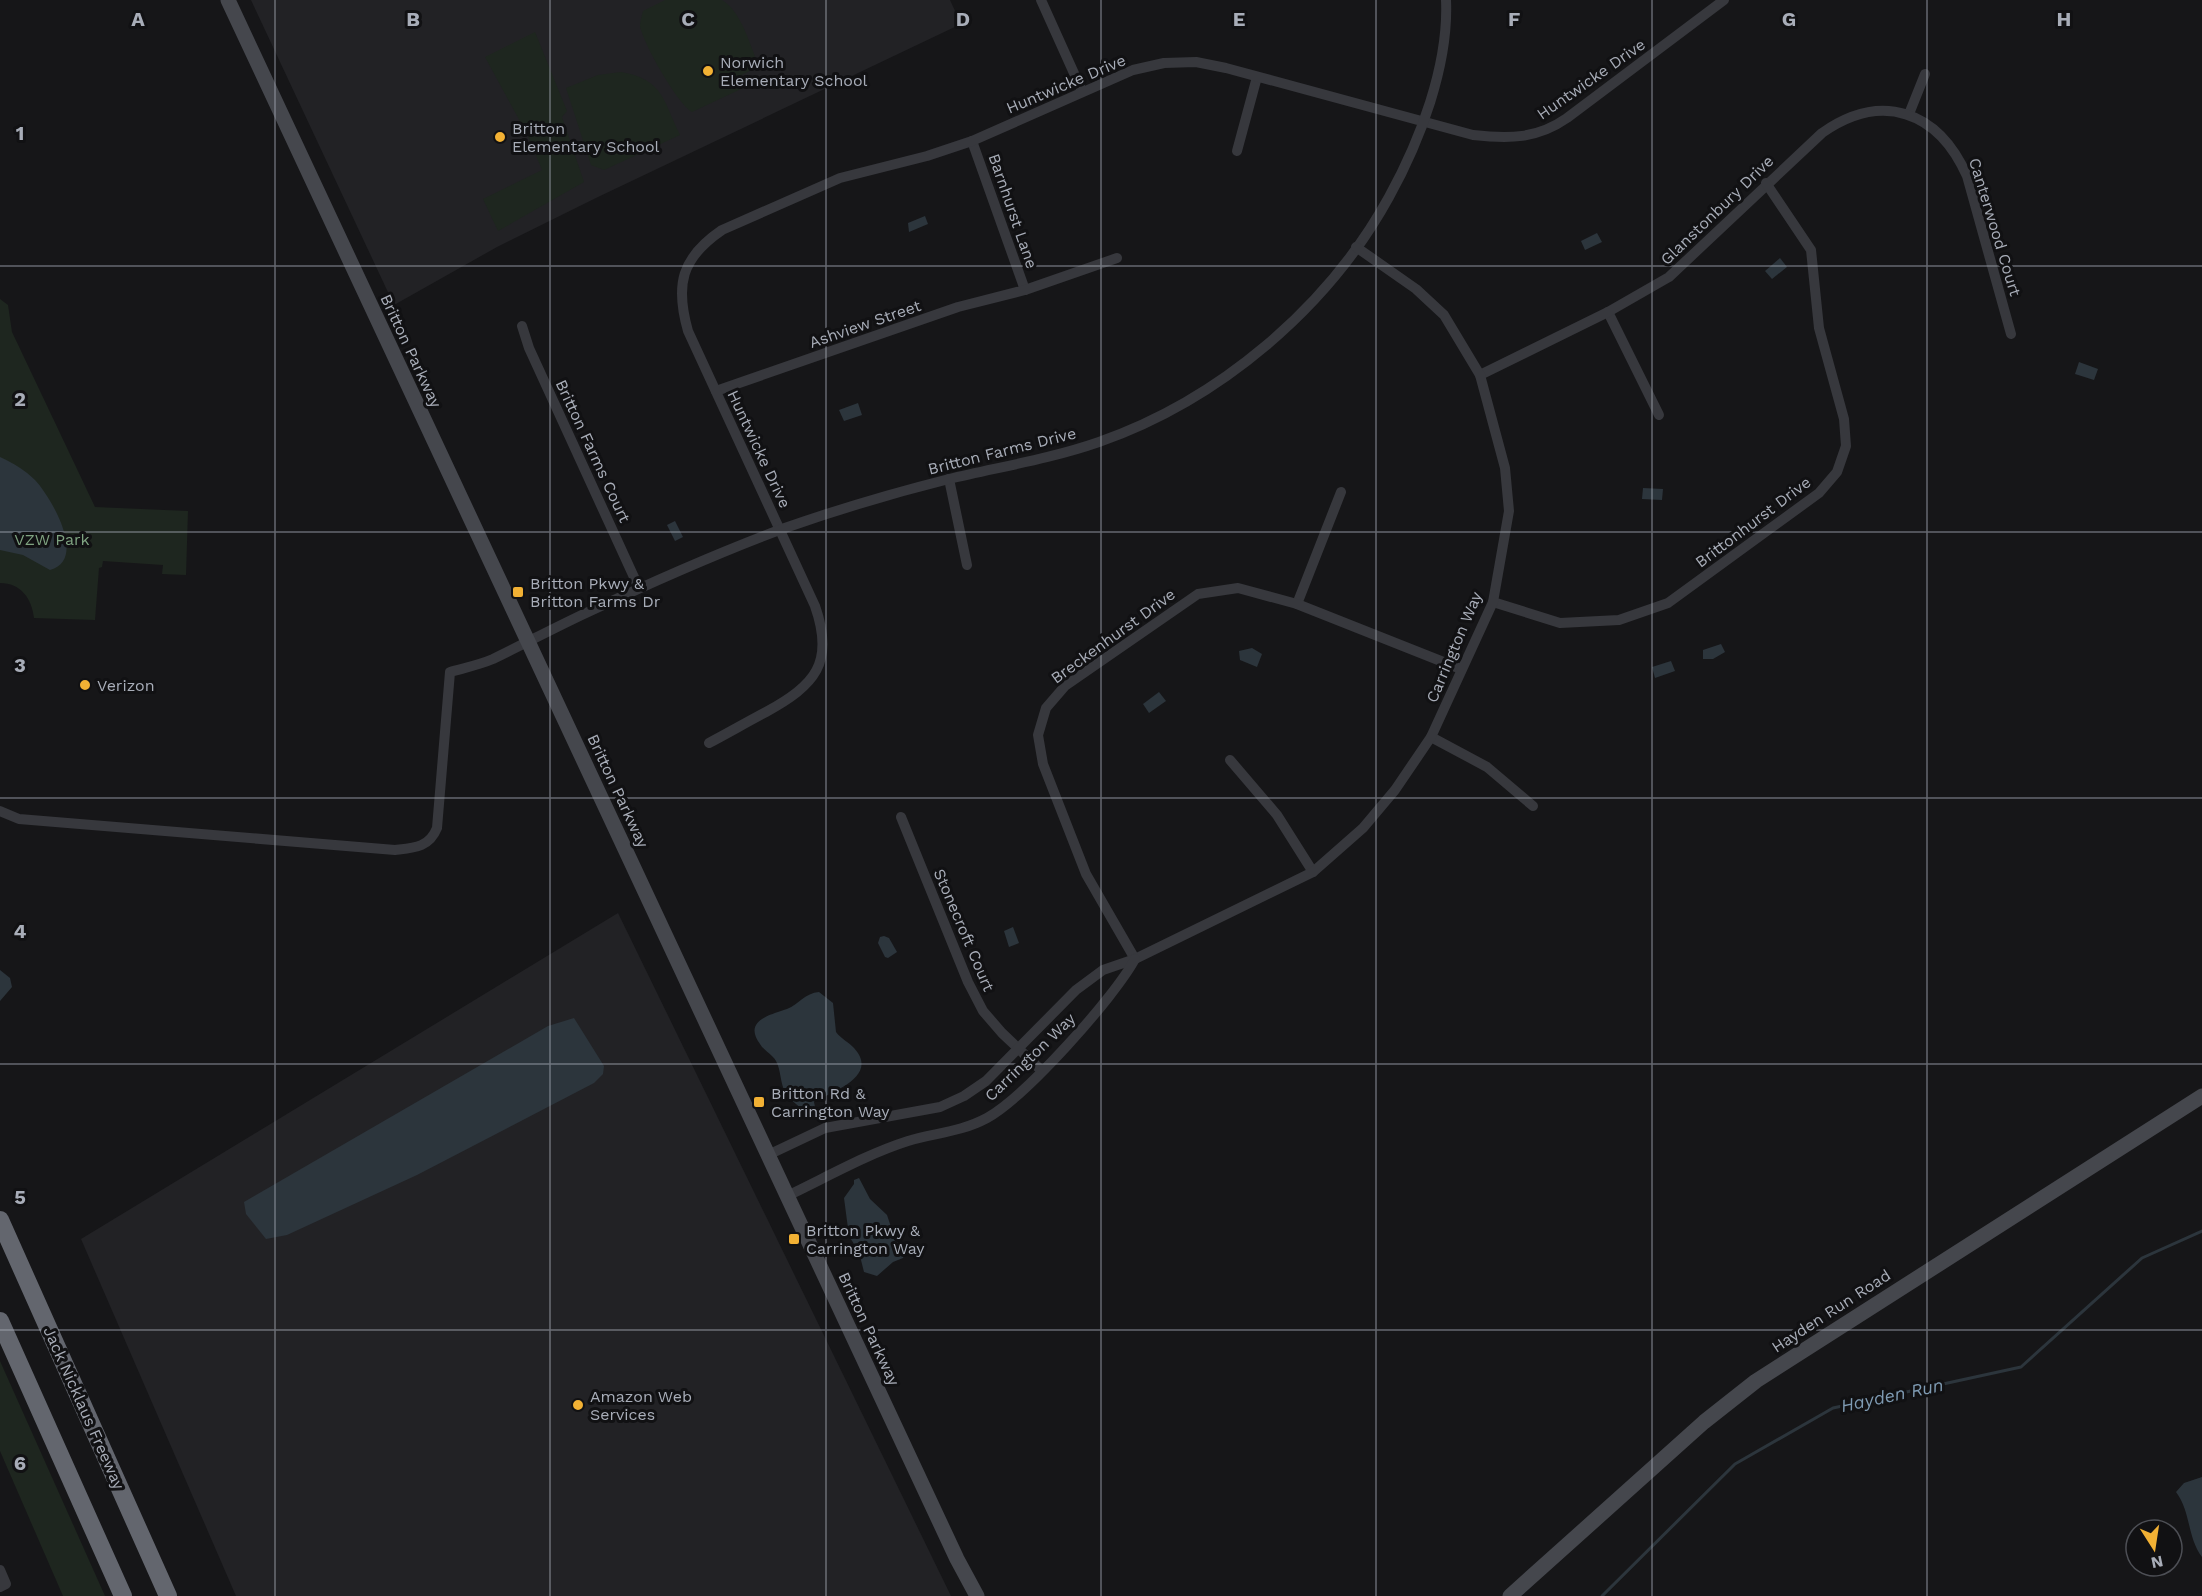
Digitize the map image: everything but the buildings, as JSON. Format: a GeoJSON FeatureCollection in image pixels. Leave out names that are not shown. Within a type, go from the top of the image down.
{"type":"FeatureCollection","features":[{"type":"Feature","properties":{"kind":"highway","name":"Jack Nicklaus Freeway"},"geometry":{"type":"LineString","coordinates":[[0,1220],[168,1596]]}},
{"type":"Feature","properties":{"kind":"highway"},"geometry":{"type":"LineString","coordinates":[[0,1321],[123,1596]]}},
{"type":"Feature","properties":{"kind":"main road","name":"Britton Parkway"},"geometry":{"type":"LineString","coordinates":[[228,0],[957,1559],[977,1596]]}},
{"type":"Feature","properties":{"kind":"main road","name":"Hayden Run Road"},"geometry":{"type":"LineString","coordinates":[[1510,1596],[1704,1422],[1756,1381],[2202,1096]]}},
{"type":"Feature","properties":{"kind":"street"},"geometry":{"type":"LineString","coordinates":[[1041,0],[1082,91]]}},
{"type":"Feature","properties":{"kind":"street","name":"Britton Farms Drive"},"geometry":{"type":"LineString","coordinates":[[0,811],[19,819],[395,850],[417,848],[433,838],[436,828],[450,672],[490,660],[527,640],[639,588],[780,530],[835,511],[949,479],[1023,465],[1100,442],[1166,414],[1211,388],[1272,341],[1320,291],[1356,247],[1378,218],[1392,191],[1424,122],[1439,66],[1446,0]]}},
{"type":"Feature","properties":{"kind":"street","name":"Huntwicke Drive"},"geometry":{"type":"LineString","coordinates":[[709,743],[802,690],[814,676],[821,661],[821,625],[780,530],[688,331],[680,293],[684,273],[692,256],[704,242],[722,230],[840,178],[927,156],[972,141],[1133,70],[1164,63],[1196,62],[1482,136],[1512,139],[1540,134],[1567,118],[1724,0]]}},
{"type":"Feature","properties":{"kind":"street"},"geometry":{"type":"LineString","coordinates":[[1909,114],[1925,74]]}},
{"type":"Feature","properties":{"kind":"street"},"geometry":{"type":"LineString","coordinates":[[1237,151],[1257,77]]}},
{"type":"Feature","properties":{"kind":"street","name":"Glanstonbury Drive"},"geometry":{"type":"LineString","coordinates":[[1480,375],[1608,312],[1669,277],[1766,183],[1822,133],[1839,121],[1875,111],[1909,114]]}},
{"type":"Feature","properties":{"kind":"street","name":"Canterwood Court"},"geometry":{"type":"LineString","coordinates":[[1909,114],[1935,129],[1958,156],[1967,176],[2011,334]]}},
{"type":"Feature","properties":{"kind":"street","name":"Barnhurst Lane"},"geometry":{"type":"LineString","coordinates":[[972,141],[1025,290]]}},
{"type":"Feature","properties":{"kind":"street","name":"Brittonhurst Drive"},"geometry":{"type":"LineString","coordinates":[[1493,602],[1560,623],[1619,620],[1668,603],[1819,493],[1837,472],[1846,446],[1844,419],[1820,328],[1811,250],[1766,183]]}},
{"type":"Feature","properties":{"kind":"street","name":"Carrington Way"},"geometry":{"type":"LineString","coordinates":[[768,1155],[825,1128],[940,1107],[986,1081],[1076,990],[1103,970],[1135,958],[1313,872],[1363,828],[1395,790],[1431,737],[1493,602],[1509,511],[1506,468],[1480,375],[1444,315],[1416,289],[1356,247]]}},
{"type":"Feature","properties":{"kind":"street","name":"Ashview Street"},"geometry":{"type":"LineString","coordinates":[[716,392],[958,307],[1025,290],[1118,258]]}},
{"type":"Feature","properties":{"kind":"street"},"geometry":{"type":"LineString","coordinates":[[1608,312],[1659,415]]}},
{"type":"Feature","properties":{"kind":"street","name":"Britton Farms Court"},"geometry":{"type":"LineString","coordinates":[[522,326],[529,348],[639,588]]}},
{"type":"Feature","properties":{"kind":"street"},"geometry":{"type":"LineString","coordinates":[[949,479],[967,565]]}},
{"type":"Feature","properties":{"kind":"street"},"geometry":{"type":"LineString","coordinates":[[1297,604],[1341,492]]}},
{"type":"Feature","properties":{"kind":"street","name":"Breckenhurst Drive"},"geometry":{"type":"LineString","coordinates":[[1135,958],[1086,874],[1043,764],[1038,735],[1046,708],[1065,686],[1198,594],[1238,588],[1297,604],[1461,669]]}},
{"type":"Feature","properties":{"kind":"street"},"geometry":{"type":"LineString","coordinates":[[1431,737],[1487,767],[1533,806]]}},
{"type":"Feature","properties":{"kind":"street"},"geometry":{"type":"LineString","coordinates":[[1230,760],[1277,815],[1313,872]]}},
{"type":"Feature","properties":{"kind":"street","name":"Stonecroft Court"},"geometry":{"type":"LineString","coordinates":[[901,817],[968,982],[983,1011],[1041,1070]]}},
{"type":"Feature","properties":{"kind":"street","name":"Carrington Way"},"geometry":{"type":"LineString","coordinates":[[787,1196],[890,1148],[910,1141],[963,1130],[988,1118],[1008,1103],[1041,1070],[1125,978],[1135,958]]}},
{"type":"Feature","properties":{"kind":"street"},"geometry":{"type":"LineString","coordinates":[[0,1570],[3,1585]]}},
{"type":"Feature","properties":{"kind":"shaded area","name":"Britton Elementary School"},"geometry":{"type":"Polygon","coordinates":[[[251,0],[950,0],[961,24],[497,247],[394,305],[251,0]]]}},
{"type":"Feature","properties":{"kind":"shaded area"},"geometry":{"type":"Polygon","coordinates":[[[925,216],[928,224],[909,232],[908,223],[925,216]]]}},
{"type":"Feature","properties":{"kind":"shaded area"},"geometry":{"type":"Polygon","coordinates":[[[1597,233],[1602,242],[1585,250],[1581,241],[1597,233]]]}},
{"type":"Feature","properties":{"kind":"shaded area"},"geometry":{"type":"Polygon","coordinates":[[[1780,258],[1787,267],[1772,279],[1765,271],[1780,258]]]}},
{"type":"Feature","properties":{"kind":"shaded area"},"geometry":{"type":"Polygon","coordinates":[[[2079,362],[2098,369],[2094,380],[2075,374],[2079,362]]]}},
{"type":"Feature","properties":{"kind":"shaded area"},"geometry":{"type":"Polygon","coordinates":[[[858,403],[862,415],[844,421],[839,410],[858,403]]]}},
{"type":"Feature","properties":{"kind":"shaded area"},"geometry":{"type":"Polygon","coordinates":[[[0,457],[19,467],[35,480],[57,513],[63,528],[66,554],[61,564],[50,570],[23,555],[0,550],[0,457]]]}},
{"type":"Feature","properties":{"kind":"shaded area"},"geometry":{"type":"Polygon","coordinates":[[[1643,488],[1663,489],[1662,500],[1642,499],[1643,488]]]}},
{"type":"Feature","properties":{"kind":"shaded area"},"geometry":{"type":"Polygon","coordinates":[[[675,521],[683,537],[675,541],[667,525],[675,521]]]}},
{"type":"Feature","properties":{"kind":"shaded area"},"geometry":{"type":"Polygon","coordinates":[[[1721,644],[1725,652],[1713,659],[1703,659],[1703,650],[1721,644]]]}},
{"type":"Feature","properties":{"kind":"shaded area"},"geometry":{"type":"Polygon","coordinates":[[[1252,648],[1262,654],[1257,667],[1240,660],[1239,651],[1252,648]]]}},
{"type":"Feature","properties":{"kind":"shaded area"},"geometry":{"type":"Polygon","coordinates":[[[1671,661],[1675,671],[1655,678],[1652,667],[1671,661]]]}},
{"type":"Feature","properties":{"kind":"shaded area"},"geometry":{"type":"Polygon","coordinates":[[[1159,692],[1166,701],[1149,713],[1143,704],[1159,692]]]}},
{"type":"Feature","properties":{"kind":"shaded area"},"geometry":{"type":"Polygon","coordinates":[[[618,913],[951,1596],[236,1596],[81,1239],[618,913]]]}},
{"type":"Feature","properties":{"kind":"shaded area"},"geometry":{"type":"Polygon","coordinates":[[[1013,927],[1019,943],[1009,947],[1004,931],[1013,927]]]}},
{"type":"Feature","properties":{"kind":"shaded area"},"geometry":{"type":"Polygon","coordinates":[[[880,937],[889,938],[897,952],[888,958],[885,957],[878,943],[880,937]]]}},
{"type":"Feature","properties":{"kind":"shaded area"},"geometry":{"type":"Polygon","coordinates":[[[0,970],[10,978],[12,987],[0,1001],[0,970]]]}},
{"type":"Feature","properties":{"kind":"shaded area"},"geometry":{"type":"Polygon","coordinates":[[[819,992],[833,1003],[836,1032],[854,1048],[860,1058],[861,1067],[858,1075],[850,1082],[814,1102],[817,1117],[810,1119],[785,1092],[776,1061],[760,1044],[755,1036],[755,1029],[762,1019],[791,1007],[810,994],[819,992]]]}},
{"type":"Feature","properties":{"kind":"shaded area"},"geometry":{"type":"Polygon","coordinates":[[[574,1018],[604,1066],[603,1074],[594,1083],[417,1175],[287,1235],[266,1239],[246,1214],[244,1202],[548,1026],[574,1018]]]}},
{"type":"Feature","properties":{"kind":"shaded area"},"geometry":{"type":"Polygon","coordinates":[[[859,1178],[870,1199],[887,1215],[894,1236],[906,1249],[903,1258],[893,1262],[877,1276],[864,1272],[859,1252],[849,1236],[844,1198],[854,1184],[854,1180],[859,1178]]]}},
{"type":"Feature","properties":{"kind":"shaded area"},"geometry":{"type":"Polygon","coordinates":[[[2202,1477],[2202,1557],[2176,1492],[2184,1483],[2202,1477]]]}},
{"type":"Feature","properties":{"kind":"green space"},"geometry":{"type":"Polygon","coordinates":[[[665,0],[722,0],[729,5],[749,39],[759,66],[736,78],[741,89],[692,112],[678,97],[661,72],[640,26],[643,11],[665,0]]]}},
{"type":"Feature","properties":{"kind":"green space"},"geometry":{"type":"Polygon","coordinates":[[[535,32],[567,111],[562,117],[584,182],[498,231],[483,199],[542,170],[528,136],[485,57],[535,32]]]}},
{"type":"Feature","properties":{"kind":"green space"},"geometry":{"type":"Polygon","coordinates":[[[621,72],[635,75],[654,86],[665,102],[680,135],[604,170],[591,165],[566,88],[598,75],[621,72]]]}},
{"type":"Feature","properties":{"kind":"green space","name":"VZW Park"},"geometry":{"type":"Polygon","coordinates":[[[0,299],[8,305],[12,332],[95,507],[188,511],[186,575],[162,574],[163,565],[103,561],[102,567],[99,568],[95,620],[34,618],[31,605],[24,593],[14,586],[0,583],[0,299]]]}},
{"type":"Feature","properties":{"kind":"green space"},"geometry":{"type":"Polygon","coordinates":[[[0,1361],[105,1596],[63,1596],[0,1451],[0,1361]]]}},
{"type":"Feature","properties":{"kind":"waterway","name":"Hayden Run"},"geometry":{"type":"LineString","coordinates":[[1602,1596],[1735,1464],[1833,1408],[2021,1367],[2142,1258],[2202,1231]]}},
{"type":"Feature","properties":{"kind":"place","name":"Norwich Elementary School"},"geometry":{"type":"Point","coordinates":[708,71]}},
{"type":"Feature","properties":{"kind":"place","name":"Britton Elementary School"},"geometry":{"type":"Point","coordinates":[500,137]}},
{"type":"Feature","properties":{"kind":"place","name":"Britton Pkwy & Britton Farms Dr"},"geometry":{"type":"Point","coordinates":[518,592]}},
{"type":"Feature","properties":{"kind":"place","name":"Verizon"},"geometry":{"type":"Point","coordinates":[85,685]}},
{"type":"Feature","properties":{"kind":"place","name":"Britton Rd & Carrington Way"},"geometry":{"type":"Point","coordinates":[759,1102]}},
{"type":"Feature","properties":{"kind":"place","name":"Britton Pkwy & Carrington Way"},"geometry":{"type":"Point","coordinates":[794,1239]}},
{"type":"Feature","properties":{"kind":"place","name":"Amazon Web Services"},"geometry":{"type":"Point","coordinates":[578,1405]}}]}
